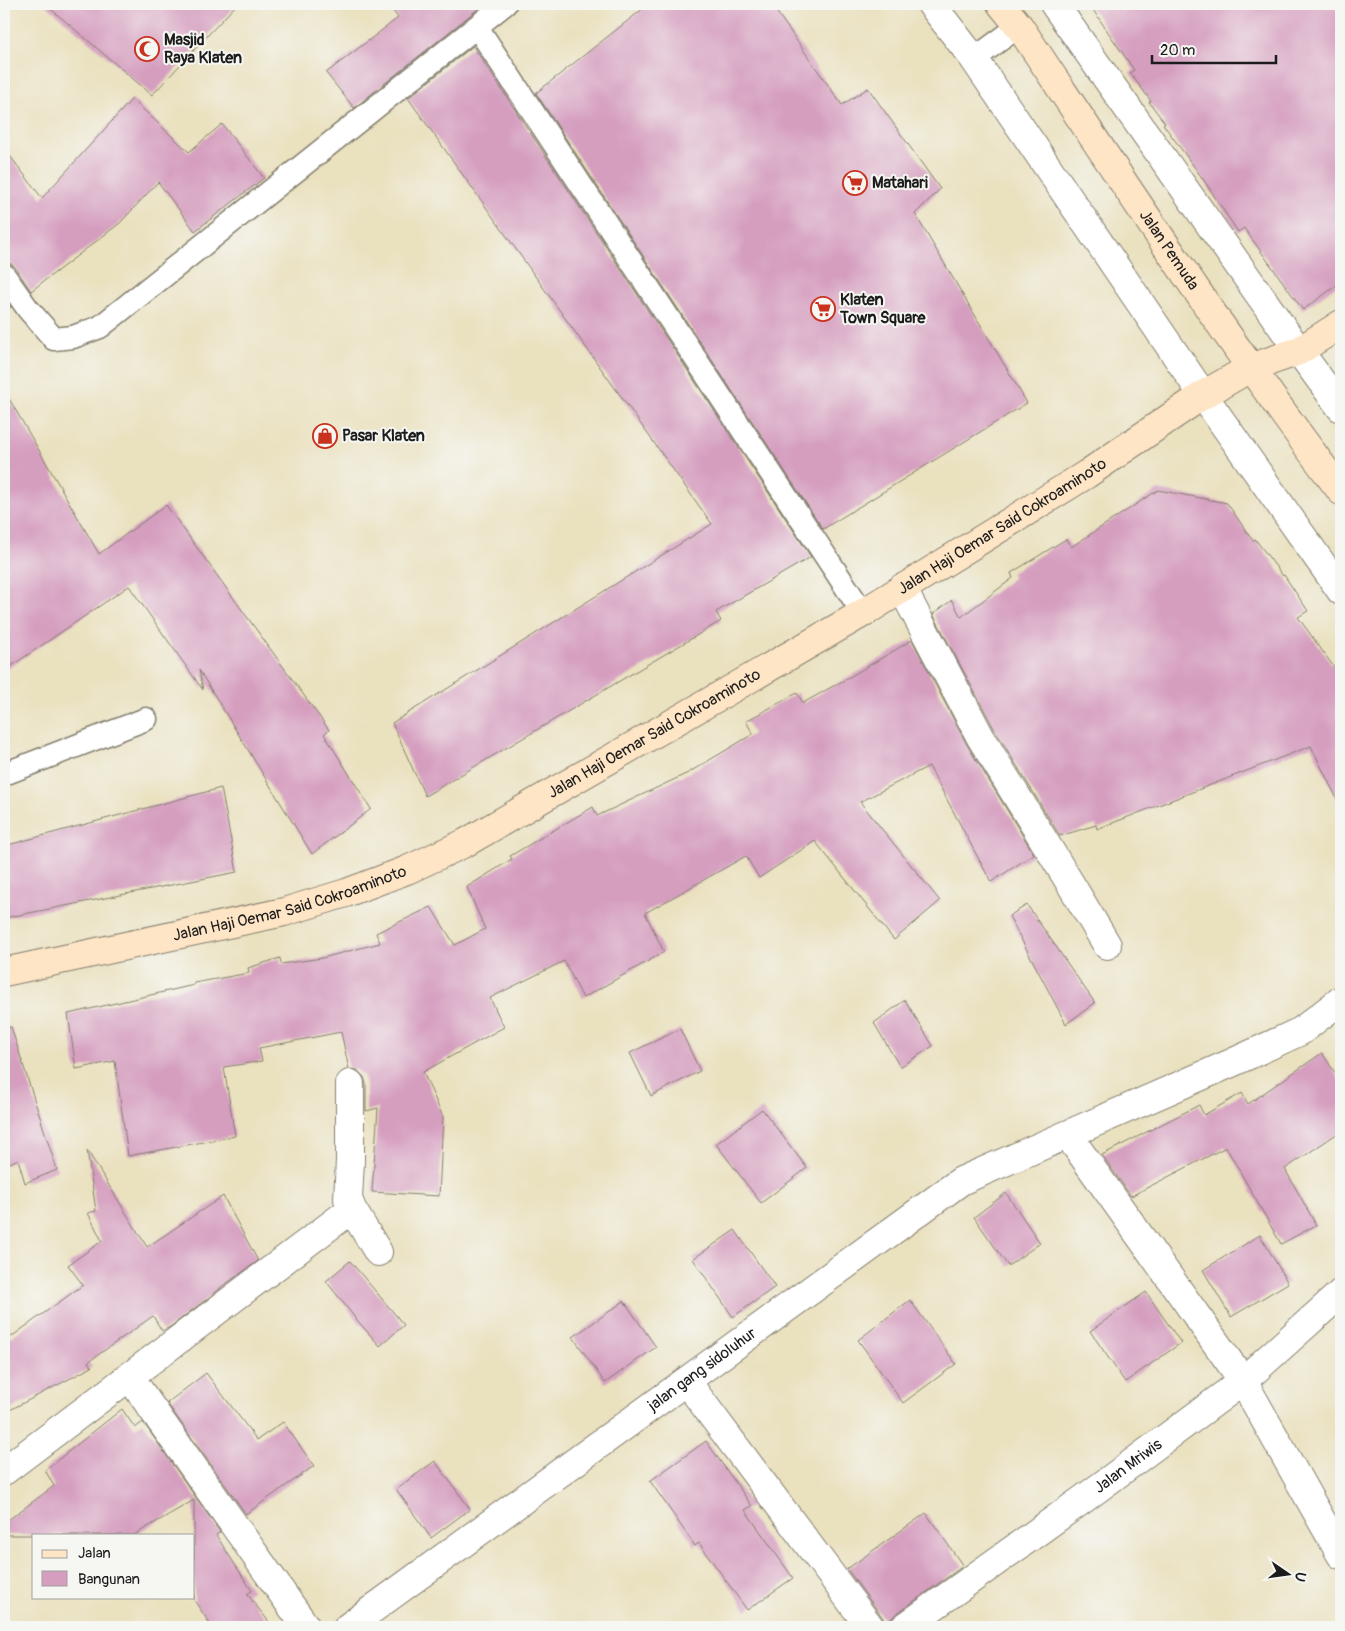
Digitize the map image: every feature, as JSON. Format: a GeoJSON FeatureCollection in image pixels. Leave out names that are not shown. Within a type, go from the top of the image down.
{"type":"FeatureCollection","features":[{"type":"Feature","properties":{"kind":"main road","name":"Jalan Pemuda"},"geometry":{"type":"LineString","coordinates":[[1001,4],[1019,26],[1250,368],[1341,492]]}},
{"type":"Feature","properties":{"kind":"main road","name":"Jalan Haji Oemar Said Cokroaminoto"},"geometry":{"type":"LineString","coordinates":[[4,972],[284,912],[346,893],[407,870],[465,843],[863,613],[1087,474],[1204,394],[1250,368],[1299,351],[1341,324]]}},
{"type":"Feature","properties":{"kind":"street"},"geometry":{"type":"LineString","coordinates":[[931,4],[974,59],[1341,591]]}},
{"type":"Feature","properties":{"kind":"street"},"geometry":{"type":"LineString","coordinates":[[1054,4],[1341,408]]}},
{"type":"Feature","properties":{"kind":"street"},"geometry":{"type":"LineString","coordinates":[[902,588],[981,738],[1107,945]]}},
{"type":"Feature","properties":{"kind":"street","name":"jalan gang sidoluhur"},"geometry":{"type":"LineString","coordinates":[[348,1627],[960,1181],[1301,1031],[1341,1000]]}},
{"type":"Feature","properties":{"kind":"street"},"geometry":{"type":"LineString","coordinates":[[350,1084],[350,1204],[378,1252]]}},
{"type":"Feature","properties":{"kind":"street"},"geometry":{"type":"LineString","coordinates":[[1068,1135],[1243,1381],[1341,1555]]}},
{"type":"Feature","properties":{"kind":"street"},"geometry":{"type":"LineString","coordinates":[[4,1471],[350,1204]]}},
{"type":"Feature","properties":{"kind":"street","name":"Jalan Mriwis"},"geometry":{"type":"LineString","coordinates":[[905,1627],[1089,1495],[1243,1381],[1341,1294]]}},
{"type":"Feature","properties":{"kind":"street"},"geometry":{"type":"LineString","coordinates":[[129,1376],[306,1627]]}},
{"type":"Feature","properties":{"kind":"street"},"geometry":{"type":"LineString","coordinates":[[686,1382],[870,1627]]}},
{"type":"Feature","properties":{"kind":"lane"},"geometry":{"type":"LineString","coordinates":[[4,275],[28,310],[54,339],[73,337],[100,327],[504,4]]}},
{"type":"Feature","properties":{"kind":"lane"},"geometry":{"type":"LineString","coordinates":[[974,59],[1019,26]]}},
{"type":"Feature","properties":{"kind":"lane"},"geometry":{"type":"LineString","coordinates":[[477,27],[863,613]]}},
{"type":"Feature","properties":{"kind":"lane"},"geometry":{"type":"LineString","coordinates":[[4,774],[146,719]]}},
{"type":"Feature","properties":{"kind":"building","name":"Masjid Raya Klaten"},"geometry":{"type":"Polygon","coordinates":[[[45,4],[237,4],[152,95],[45,4]]]}},
{"type":"Feature","properties":{"kind":"building"},"geometry":{"type":"Polygon","coordinates":[[[388,4],[484,4],[354,108],[326,73],[398,18],[388,4]]]}},
{"type":"Feature","properties":{"kind":"building","name":"Klaten Town Square"},"geometry":{"type":"Polygon","coordinates":[[[649,4],[771,4],[842,105],[868,88],[940,189],[915,214],[1027,403],[823,529],[536,93],[649,4]]]}},
{"type":"Feature","properties":{"kind":"building"},"geometry":{"type":"Polygon","coordinates":[[[1089,4],[1341,4],[1341,282],[1303,310],[1244,228],[1238,232],[1163,124],[1165,123],[1149,102],[1151,101],[1130,73],[1134,70],[1089,4]]]}},
{"type":"Feature","properties":{"kind":"building"},"geometry":{"type":"Polygon","coordinates":[[[473,46],[811,557],[716,612],[721,621],[425,796],[392,723],[712,524],[408,98],[473,46]]]}},
{"type":"Feature","properties":{"kind":"building"},"geometry":{"type":"Polygon","coordinates":[[[132,99],[189,152],[222,124],[264,178],[195,231],[158,182],[120,223],[31,291],[15,267],[10,263],[4,262],[4,148],[42,198],[132,99]]]}},
{"type":"Feature","properties":{"kind":"building"},"geometry":{"type":"Polygon","coordinates":[[[4,297],[11,307],[4,312],[4,297]]]}},
{"type":"Feature","properties":{"kind":"building"},"geometry":{"type":"Polygon","coordinates":[[[4,390],[99,554],[166,505],[329,730],[324,734],[371,809],[312,854],[199,670],[203,690],[129,586],[4,671],[4,390]]]}},
{"type":"Feature","properties":{"kind":"building"},"geometry":{"type":"Polygon","coordinates":[[[1158,490],[1227,503],[1253,541],[1255,539],[1284,575],[1308,611],[1298,617],[1341,677],[1341,807],[1311,746],[1097,829],[1096,825],[1060,836],[995,730],[933,614],[952,600],[961,617],[1013,578],[1011,573],[1066,539],[1071,547],[1158,490]]]}},
{"type":"Feature","properties":{"kind":"building"},"geometry":{"type":"Polygon","coordinates":[[[912,640],[967,745],[1034,854],[991,882],[929,766],[860,802],[940,901],[894,940],[815,841],[759,878],[746,856],[645,913],[664,952],[583,998],[564,961],[490,998],[504,1027],[423,1072],[443,1117],[439,1196],[372,1192],[378,1108],[366,1111],[366,1084],[364,1077],[357,1070],[349,1069],[341,1032],[259,1048],[262,1061],[224,1067],[235,1136],[128,1156],[115,1061],[76,1069],[68,1014],[194,985],[194,983],[249,973],[248,968],[280,958],[281,964],[322,958],[380,943],[376,933],[431,907],[455,945],[485,929],[467,887],[512,859],[510,856],[593,807],[597,816],[688,773],[753,734],[746,721],[797,693],[803,703],[912,640]]]}},
{"type":"Feature","properties":{"kind":"building"},"geometry":{"type":"Polygon","coordinates":[[[221,788],[237,872],[4,918],[4,846],[221,788]]]}},
{"type":"Feature","properties":{"kind":"building"},"geometry":{"type":"Polygon","coordinates":[[[1027,905],[1095,1003],[1066,1024],[1009,916],[1027,905]]]}},
{"type":"Feature","properties":{"kind":"building"},"geometry":{"type":"Polygon","coordinates":[[[905,1000],[933,1046],[900,1067],[874,1023],[905,1000]]]}},
{"type":"Feature","properties":{"kind":"building"},"geometry":{"type":"Polygon","coordinates":[[[11,1027],[57,1170],[25,1183],[18,1159],[4,1166],[4,1028],[11,1027]]]}},
{"type":"Feature","properties":{"kind":"building"},"geometry":{"type":"Polygon","coordinates":[[[680,1029],[700,1071],[651,1096],[630,1053],[680,1029]]]}},
{"type":"Feature","properties":{"kind":"building"},"geometry":{"type":"Polygon","coordinates":[[[1322,1053],[1341,1082],[1341,1131],[1285,1169],[1316,1225],[1281,1244],[1226,1147],[1131,1196],[1102,1155],[1199,1105],[1204,1115],[1242,1093],[1248,1104],[1322,1053]]]}},
{"type":"Feature","properties":{"kind":"building"},"geometry":{"type":"Polygon","coordinates":[[[762,1109],[807,1168],[761,1203],[716,1144],[762,1109]]]}},
{"type":"Feature","properties":{"kind":"building"},"geometry":{"type":"Polygon","coordinates":[[[87,1150],[147,1247],[223,1196],[258,1261],[170,1327],[162,1331],[153,1316],[88,1362],[92,1367],[4,1413],[4,1342],[83,1285],[68,1265],[102,1241],[88,1213],[96,1211],[87,1150]]]}},
{"type":"Feature","properties":{"kind":"building"},"geometry":{"type":"Polygon","coordinates":[[[1006,1193],[1040,1243],[1008,1266],[974,1217],[1006,1193]]]}},
{"type":"Feature","properties":{"kind":"building"},"geometry":{"type":"Polygon","coordinates":[[[735,1230],[775,1287],[733,1317],[693,1259],[735,1230]]]}},
{"type":"Feature","properties":{"kind":"building"},"geometry":{"type":"Polygon","coordinates":[[[1260,1235],[1288,1283],[1231,1317],[1203,1270],[1260,1235]]]}},
{"type":"Feature","properties":{"kind":"building"},"geometry":{"type":"Polygon","coordinates":[[[350,1261],[404,1325],[380,1346],[326,1281],[350,1261]]]}},
{"type":"Feature","properties":{"kind":"building"},"geometry":{"type":"Polygon","coordinates":[[[1146,1292],[1181,1343],[1125,1382],[1090,1331],[1146,1292]]]}},
{"type":"Feature","properties":{"kind":"building"},"geometry":{"type":"Polygon","coordinates":[[[910,1300],[956,1364],[903,1403],[858,1340],[910,1300]]]}},
{"type":"Feature","properties":{"kind":"building"},"geometry":{"type":"Polygon","coordinates":[[[624,1301],[656,1347],[605,1383],[573,1337],[624,1301]]]}},
{"type":"Feature","properties":{"kind":"building"},"geometry":{"type":"Polygon","coordinates":[[[206,1373],[257,1440],[283,1422],[314,1466],[246,1514],[167,1403],[206,1373]]]}},
{"type":"Feature","properties":{"kind":"building"},"geometry":{"type":"Polygon","coordinates":[[[122,1409],[135,1428],[143,1422],[220,1532],[216,1535],[252,1591],[247,1594],[273,1627],[212,1627],[194,1600],[194,1500],[136,1534],[4,1535],[4,1523],[54,1486],[45,1470],[122,1409]]]}},
{"type":"Feature","properties":{"kind":"building"},"geometry":{"type":"Polygon","coordinates":[[[706,1441],[752,1506],[745,1510],[793,1578],[747,1610],[699,1543],[695,1546],[650,1481],[706,1441]]]}},
{"type":"Feature","properties":{"kind":"building"},"geometry":{"type":"Polygon","coordinates":[[[435,1461],[470,1509],[431,1538],[396,1489],[435,1461]]]}},
{"type":"Feature","properties":{"kind":"building"},"geometry":{"type":"Polygon","coordinates":[[[926,1513],[963,1566],[885,1624],[883,1618],[847,1569],[926,1513]]]}},
{"type":"Feature","properties":{"kind":"place","name":"Masjid Raya Klaten"},"geometry":{"type":"Point","coordinates":[147,49]}},
{"type":"Feature","properties":{"kind":"place","name":"Matahari"},"geometry":{"type":"Point","coordinates":[855,183]}},
{"type":"Feature","properties":{"kind":"place","name":"Klaten Town Square"},"geometry":{"type":"Point","coordinates":[823,309]}},
{"type":"Feature","properties":{"kind":"place","name":"Pasar Klaten"},"geometry":{"type":"Point","coordinates":[325,436]}}]}
